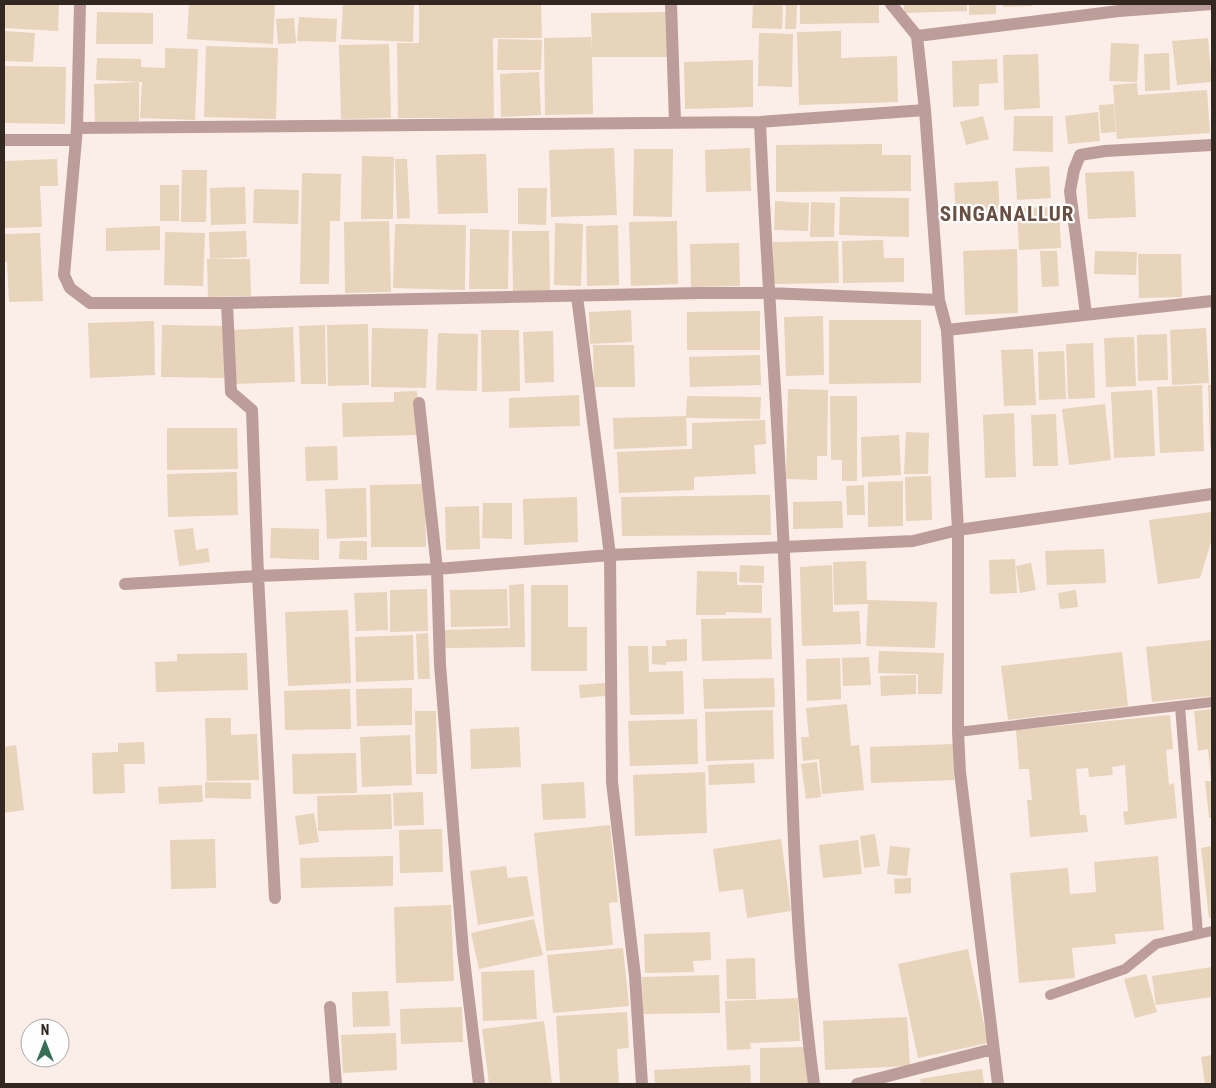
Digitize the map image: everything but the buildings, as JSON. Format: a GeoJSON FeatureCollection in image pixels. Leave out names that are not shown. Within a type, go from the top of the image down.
{"type":"FeatureCollection","features":[{"type":"Feature","properties":{"kind":"street"},"geometry":{"type":"LineString","coordinates":[[80,4],[76,134],[64,275],[70,288],[90,303],[227,303],[768,293],[939,300]]}},
{"type":"Feature","properties":{"kind":"street"},"geometry":{"type":"LineString","coordinates":[[671,4],[675,122]]}},
{"type":"Feature","properties":{"kind":"street"},"geometry":{"type":"LineString","coordinates":[[891,4],[917,36],[925,110],[939,300],[947,330],[958,530],[958,732],[960,772],[998,1084]]}},
{"type":"Feature","properties":{"kind":"street"},"geometry":{"type":"LineString","coordinates":[[917,36],[1118,7],[1212,4]]}},
{"type":"Feature","properties":{"kind":"street"},"geometry":{"type":"LineString","coordinates":[[4,140],[76,134],[760,122],[925,110]]}},
{"type":"Feature","properties":{"kind":"street"},"geometry":{"type":"LineString","coordinates":[[760,122],[768,293],[784,548],[794,879],[804,1012],[814,1084]]}},
{"type":"Feature","properties":{"kind":"street"},"geometry":{"type":"LineString","coordinates":[[1086,314],[1070,190],[1074,170],[1080,155],[1105,151],[1212,145]]}},
{"type":"Feature","properties":{"kind":"street"},"geometry":{"type":"LineString","coordinates":[[576,296],[610,555],[612,782],[635,976],[642,1084]]}},
{"type":"Feature","properties":{"kind":"street"},"geometry":{"type":"LineString","coordinates":[[947,330],[1212,300]]}},
{"type":"Feature","properties":{"kind":"street"},"geometry":{"type":"LineString","coordinates":[[227,303],[231,392],[252,410],[258,576],[276,898]]}},
{"type":"Feature","properties":{"kind":"street"},"geometry":{"type":"LineString","coordinates":[[419,403],[437,569],[440,665],[463,952],[479,1084]]}},
{"type":"Feature","properties":{"kind":"street"},"geometry":{"type":"LineString","coordinates":[[124,584],[258,576],[437,569],[610,555],[913,541],[958,530],[1212,494]]}},
{"type":"Feature","properties":{"kind":"street"},"geometry":{"type":"LineString","coordinates":[[330,1007],[336,1084]]}},
{"type":"Feature","properties":{"kind":"street"},"geometry":{"type":"LineString","coordinates":[[857,1084],[994,1049]]}},
{"type":"Feature","properties":{"kind":"lane"},"geometry":{"type":"LineString","coordinates":[[958,732],[1212,702]]}},
{"type":"Feature","properties":{"kind":"lane"},"geometry":{"type":"LineString","coordinates":[[1180,706],[1198,934]]}},
{"type":"Feature","properties":{"kind":"lane"},"geometry":{"type":"LineString","coordinates":[[1050,995],[1125,969],[1156,944],[1212,931]]}},
{"type":"Feature","properties":{"kind":"district","name":"SINGANALLUR"},"geometry":{"type":"Point","coordinates":[1007,214]}}]}
